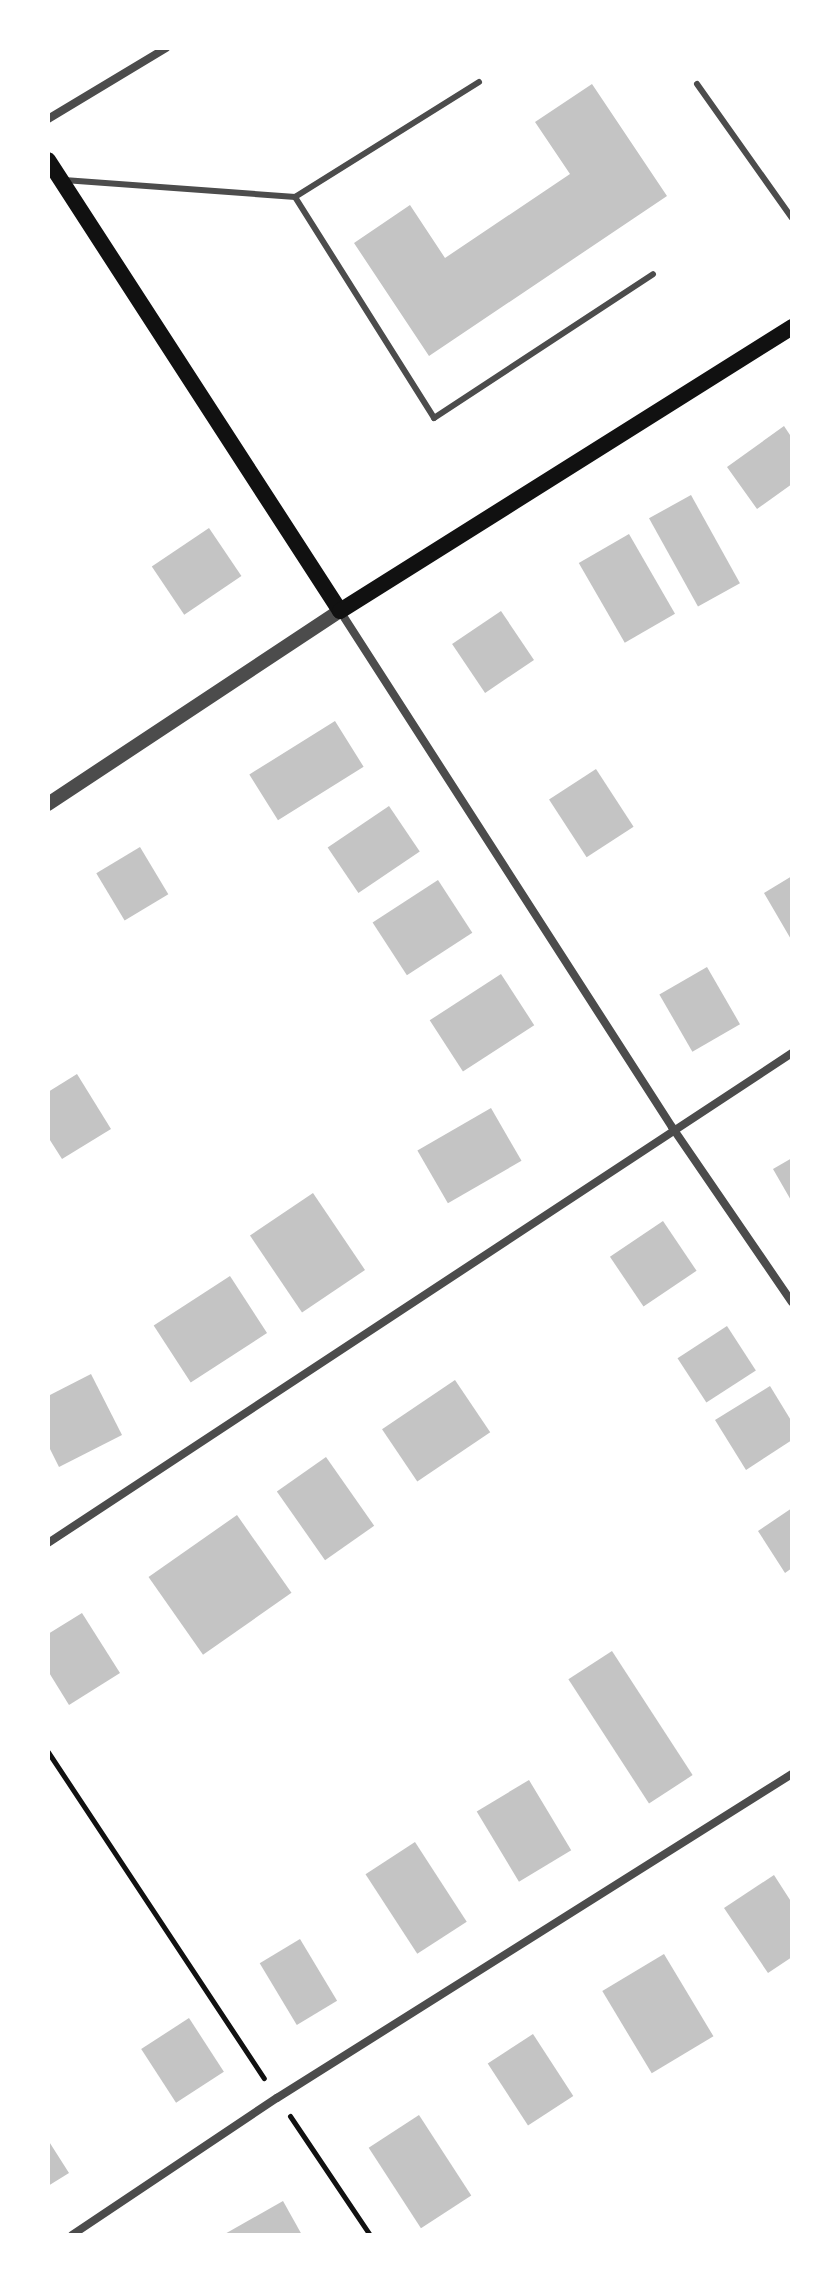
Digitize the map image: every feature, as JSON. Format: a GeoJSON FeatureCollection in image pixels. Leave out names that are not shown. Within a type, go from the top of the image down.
{"type":"FeatureCollection","features":[{"type":"Feature","properties":{"kind":"main road"},"geometry":{"type":"LineString","coordinates":[[48,160],[340,611],[792,327]]}},
{"type":"Feature","properties":{"kind":"street"},"geometry":{"type":"LineString","coordinates":[[48,119],[166,48]]}},
{"type":"Feature","properties":{"kind":"street"},"geometry":{"type":"LineString","coordinates":[[48,804],[340,611],[672,1127],[792,1302]]}},
{"type":"Feature","properties":{"kind":"street"},"geometry":{"type":"LineString","coordinates":[[48,1543],[672,1127],[792,1053]]}},
{"type":"Feature","properties":{"kind":"street"},"geometry":{"type":"LineString","coordinates":[[72,2235],[277,2098],[792,1774]]}},
{"type":"Feature","properties":{"kind":"lane"},"geometry":{"type":"LineString","coordinates":[[60,180],[295,197],[479,82]]}},
{"type":"Feature","properties":{"kind":"lane"},"geometry":{"type":"LineString","coordinates":[[697,84],[792,218]]}},
{"type":"Feature","properties":{"kind":"lane"},"geometry":{"type":"LineString","coordinates":[[295,197],[434,418],[653,274]]}},
{"type":"Feature","properties":{"kind":"path"},"geometry":{"type":"LineString","coordinates":[[48,1752],[370,2235]]}},
{"type":"Feature","properties":{"kind":"building"},"geometry":{"type":"Polygon","coordinates":[[[592,84],[667,196],[429,356],[354,243],[410,205],[445,258],[570,174],[535,122],[592,84]]]}},
{"type":"Feature","properties":{"kind":"building"},"geometry":{"type":"Polygon","coordinates":[[[784,426],[792,438],[792,484],[757,509],[727,467],[784,426]]]}},
{"type":"Feature","properties":{"kind":"building"},"geometry":{"type":"Polygon","coordinates":[[[691,495],[740,583],[698,607],[649,518],[691,495]]]}},
{"type":"Feature","properties":{"kind":"building"},"geometry":{"type":"Polygon","coordinates":[[[209,528],[241,576],[184,615],[152,567],[209,528]]]}},
{"type":"Feature","properties":{"kind":"building"},"geometry":{"type":"Polygon","coordinates":[[[629,534],[675,614],[625,643],[579,563],[629,534]]]}},
{"type":"Feature","properties":{"kind":"building"},"geometry":{"type":"Polygon","coordinates":[[[501,611],[534,660],[485,693],[452,644],[501,611]]]}},
{"type":"Feature","properties":{"kind":"building"},"geometry":{"type":"Polygon","coordinates":[[[335,721],[364,767],[278,820],[249,775],[335,721]]]}},
{"type":"Feature","properties":{"kind":"building"},"geometry":{"type":"Polygon","coordinates":[[[596,769],[634,827],[587,857],[549,799],[596,769]]]}},
{"type":"Feature","properties":{"kind":"building"},"geometry":{"type":"Polygon","coordinates":[[[389,806],[420,852],[358,893],[328,847],[389,806]]]}},
{"type":"Feature","properties":{"kind":"building"},"geometry":{"type":"Polygon","coordinates":[[[140,847],[168,894],[125,920],[96,873],[140,847]]]}},
{"type":"Feature","properties":{"kind":"building"},"geometry":{"type":"Polygon","coordinates":[[[792,876],[792,941],[764,893],[792,876]]]}},
{"type":"Feature","properties":{"kind":"building"},"geometry":{"type":"Polygon","coordinates":[[[438,880],[472,933],[407,975],[373,922],[438,880]]]}},
{"type":"Feature","properties":{"kind":"building"},"geometry":{"type":"Polygon","coordinates":[[[707,967],[740,1024],[692,1052],[659,995],[707,967]]]}},
{"type":"Feature","properties":{"kind":"building"},"geometry":{"type":"Polygon","coordinates":[[[501,974],[534,1025],[463,1071],[430,1020],[501,974]]]}},
{"type":"Feature","properties":{"kind":"building"},"geometry":{"type":"Polygon","coordinates":[[[77,1074],[111,1129],[62,1159],[48,1137],[48,1092],[77,1074]]]}},
{"type":"Feature","properties":{"kind":"building"},"geometry":{"type":"Polygon","coordinates":[[[491,1108],[522,1161],[448,1203],[417,1150],[491,1108]]]}},
{"type":"Feature","properties":{"kind":"building"},"geometry":{"type":"Polygon","coordinates":[[[792,1158],[792,1202],[773,1169],[792,1158]]]}},
{"type":"Feature","properties":{"kind":"building"},"geometry":{"type":"Polygon","coordinates":[[[313,1193],[365,1270],[302,1313],[250,1235],[313,1193]]]}},
{"type":"Feature","properties":{"kind":"building"},"geometry":{"type":"Polygon","coordinates":[[[663,1221],[697,1271],[643,1307],[610,1257],[663,1221]]]}},
{"type":"Feature","properties":{"kind":"building"},"geometry":{"type":"Polygon","coordinates":[[[230,1276],[267,1333],[191,1383],[154,1326],[230,1276]]]}},
{"type":"Feature","properties":{"kind":"building"},"geometry":{"type":"Polygon","coordinates":[[[727,1326],[756,1370],[706,1403],[678,1358],[727,1326]]]}},
{"type":"Feature","properties":{"kind":"building"},"geometry":{"type":"Polygon","coordinates":[[[91,1374],[122,1435],[59,1467],[48,1445],[48,1396],[91,1374]]]}},
{"type":"Feature","properties":{"kind":"building"},"geometry":{"type":"Polygon","coordinates":[[[455,1380],[490,1432],[417,1481],[382,1429],[455,1380]]]}},
{"type":"Feature","properties":{"kind":"building"},"geometry":{"type":"Polygon","coordinates":[[[770,1386],[792,1422],[792,1440],[746,1470],[715,1420],[770,1386]]]}},
{"type":"Feature","properties":{"kind":"building"},"geometry":{"type":"Polygon","coordinates":[[[326,1457],[374,1526],[325,1560],[277,1491],[326,1457]]]}},
{"type":"Feature","properties":{"kind":"building"},"geometry":{"type":"Polygon","coordinates":[[[792,1508],[792,1568],[785,1573],[758,1531],[792,1508]]]}},
{"type":"Feature","properties":{"kind":"building"},"geometry":{"type":"Polygon","coordinates":[[[237,1515],[291,1593],[203,1655],[149,1577],[237,1515]]]}},
{"type":"Feature","properties":{"kind":"building"},"geometry":{"type":"Polygon","coordinates":[[[82,1613],[120,1673],[69,1705],[48,1671],[48,1634],[82,1613]]]}},
{"type":"Feature","properties":{"kind":"building"},"geometry":{"type":"Polygon","coordinates":[[[612,1651],[693,1775],[649,1803],[568,1679],[612,1651]]]}},
{"type":"Feature","properties":{"kind":"building"},"geometry":{"type":"Polygon","coordinates":[[[529,1780],[571,1850],[519,1882],[477,1811],[529,1780]]]}},
{"type":"Feature","properties":{"kind":"building"},"geometry":{"type":"Polygon","coordinates":[[[415,1842],[467,1922],[417,1954],[366,1874],[415,1842]]]}},
{"type":"Feature","properties":{"kind":"building"},"geometry":{"type":"Polygon","coordinates":[[[774,1875],[792,1903],[792,1957],[768,1973],[724,1908],[774,1875]]]}},
{"type":"Feature","properties":{"kind":"building"},"geometry":{"type":"Polygon","coordinates":[[[300,1939],[337,2001],[297,2025],[260,1963],[300,1939]]]}},
{"type":"Feature","properties":{"kind":"building"},"geometry":{"type":"Polygon","coordinates":[[[664,1954],[713,2036],[652,2073],[602,1991],[664,1954]]]}},
{"type":"Feature","properties":{"kind":"building"},"geometry":{"type":"Polygon","coordinates":[[[189,2018],[224,2072],[176,2103],[141,2049],[189,2018]]]}},
{"type":"Feature","properties":{"kind":"building"},"geometry":{"type":"Polygon","coordinates":[[[533,2034],[573,2096],[528,2125],[488,2063],[533,2034]]]}},
{"type":"Feature","properties":{"kind":"building"},"geometry":{"type":"Polygon","coordinates":[[[419,2115],[471,2196],[421,2228],[369,2148],[419,2115]]]}},
{"type":"Feature","properties":{"kind":"building"},"geometry":{"type":"Polygon","coordinates":[[[48,2140],[69,2173],[48,2186],[48,2140]]]}},
{"type":"Feature","properties":{"kind":"building"},"geometry":{"type":"Polygon","coordinates":[[[283,2201],[302,2235],[223,2235],[283,2201]]]}}]}
